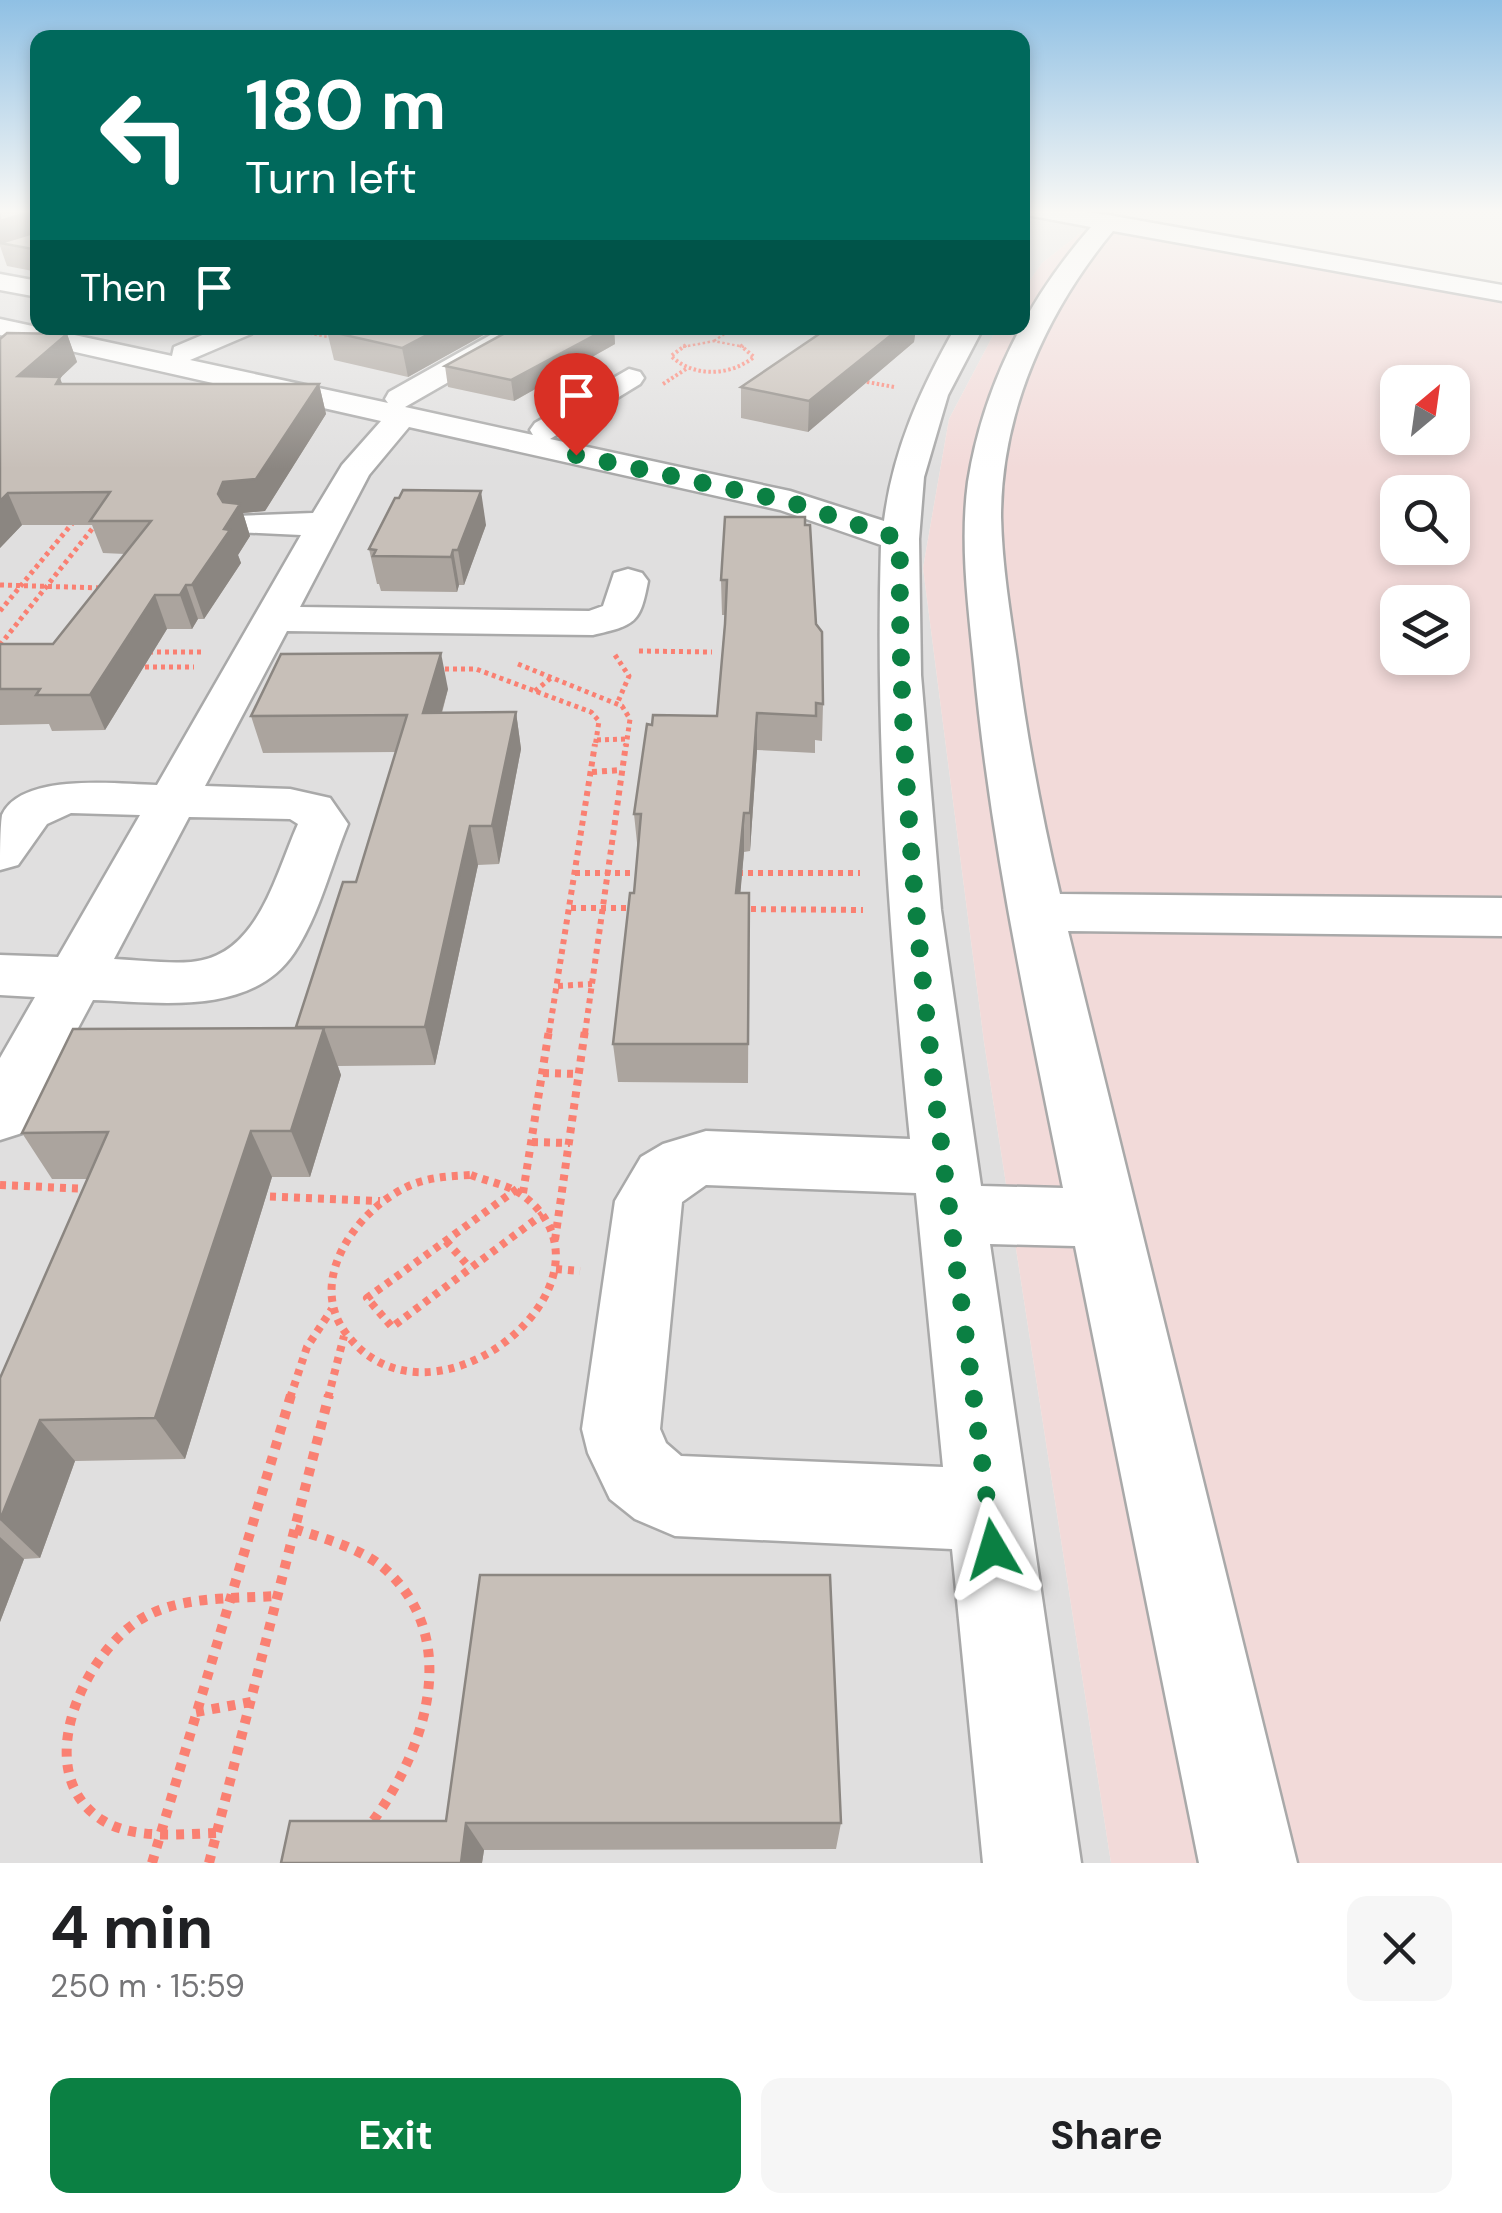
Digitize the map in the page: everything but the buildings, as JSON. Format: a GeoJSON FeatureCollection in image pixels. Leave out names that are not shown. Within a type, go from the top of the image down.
{"type":"FeatureCollection","features":[{"type":"Feature","properties":{"kind":"street"},"geometry":{"type":"LineString","coordinates":[[1030,328],[1042,296]]}},
{"type":"Feature","properties":{"kind":"street"},"geometry":{"type":"LineString","coordinates":[[0,313],[30,319]]}},
{"type":"Feature","properties":{"kind":"street"},"geometry":{"type":"LineString","coordinates":[[0,327],[30,330]]}},
{"type":"Feature","properties":{"kind":"street"},"geometry":{"type":"LineString","coordinates":[[0,349],[62,335]]}},
{"type":"Feature","properties":{"kind":"street"},"geometry":{"type":"LineString","coordinates":[[71,335],[692,471],[828,483]]}},
{"type":"Feature","properties":{"kind":"street"},"geometry":{"type":"LineString","coordinates":[[89,335],[134,337],[184,352],[238,348],[401,407],[546,430],[828,512],[900,539]]}},
{"type":"Feature","properties":{"kind":"street"},"geometry":{"type":"LineString","coordinates":[[0,1115],[272,619],[347,508],[368,452],[401,407],[511,335]]}},
{"type":"Feature","properties":{"kind":"street"},"geometry":{"type":"LineString","coordinates":[[965,335],[891,479],[900,539],[899,675],[913,891],[1032,1863]]}},
{"type":"Feature","properties":{"kind":"street"},"geometry":{"type":"LineString","coordinates":[[1027,335],[1002,402],[985,483],[983,544],[997,680],[1036,912],[1248,1863]]}},
{"type":"Feature","properties":{"kind":"street"},"geometry":{"type":"LineString","coordinates":[[546,430],[629,378]]}},
{"type":"Feature","properties":{"kind":"street"},"geometry":{"type":"LineString","coordinates":[[248,524],[347,508]]}},
{"type":"Feature","properties":{"kind":"street"},"geometry":{"type":"LineString","coordinates":[[272,619],[594,623],[622,614],[628,580]]}},
{"type":"Feature","properties":{"kind":"street"},"geometry":{"type":"LineString","coordinates":[[0,853],[29,813],[51,801],[303,805],[320,816],[320,832],[272,943],[247,966],[191,983],[0,975]]}},
{"type":"Feature","properties":{"kind":"street"},"geometry":{"type":"LineString","coordinates":[[1036,912],[1502,916]]}},
{"type":"Feature","properties":{"kind":"street"},"geometry":{"type":"LineString","coordinates":[[988,1510],[675,1496],[654,1487],[636,1472],[625,1452],[621,1429],[648,1201],[668,1170],[686,1161],[706,1158],[948,1190],[1103,1218]]}},
{"type":"Feature","properties":{"kind":"path"},"geometry":{"type":"LineString","coordinates":[[316,335],[346,341]]}},
{"type":"Feature","properties":{"kind":"path"},"geometry":{"type":"LineString","coordinates":[[332,338],[339,335]]}},
{"type":"Feature","properties":{"kind":"path"},"geometry":{"type":"LineString","coordinates":[[714,341],[742,345],[754,352],[754,357],[744,366],[710,371],[678,365],[671,356],[687,344],[714,341],[723,335]]}},
{"type":"Feature","properties":{"kind":"path"},"geometry":{"type":"LineString","coordinates":[[857,380],[934,395]]}},
{"type":"Feature","properties":{"kind":"path"},"geometry":{"type":"LineString","coordinates":[[0,611],[80,511]]}},
{"type":"Feature","properties":{"kind":"path"},"geometry":{"type":"LineString","coordinates":[[0,645],[101,518],[76,520]]}},
{"type":"Feature","properties":{"kind":"path"},"geometry":{"type":"LineString","coordinates":[[48,554],[73,552]]}},
{"type":"Feature","properties":{"kind":"path"},"geometry":{"type":"LineString","coordinates":[[0,585],[114,588],[104,601]]}},
{"type":"Feature","properties":{"kind":"path"},"geometry":{"type":"LineString","coordinates":[[606,649],[622,661],[629,676],[616,704]]}},
{"type":"Feature","properties":{"kind":"path"},"geometry":{"type":"LineString","coordinates":[[505,659],[616,704],[628,714],[552,1284],[548,1298],[529,1327],[501,1350],[468,1366],[430,1373],[396,1370],[366,1357],[344,1336],[332,1309],[331,1280],[340,1250],[357,1223],[381,1201],[409,1186],[440,1177],[471,1175],[499,1180],[520,1191],[543,1214],[555,1240]]}},
{"type":"Feature","properties":{"kind":"path"},"geometry":{"type":"LineString","coordinates":[[132,667],[246,668]]}},
{"type":"Feature","properties":{"kind":"path"},"geometry":{"type":"LineString","coordinates":[[433,669],[476,669],[577,706],[596,716],[597,740],[544,1073],[520,1191],[367,1298],[392,1327],[543,1214]]}},
{"type":"Feature","properties":{"kind":"path"},"geometry":{"type":"LineString","coordinates":[[535,691],[552,678]]}},
{"type":"Feature","properties":{"kind":"path"},"geometry":{"type":"LineString","coordinates":[[577,706],[591,694]]}},
{"type":"Feature","properties":{"kind":"path"},"geometry":{"type":"LineString","coordinates":[[597,740],[626,739]]}},
{"type":"Feature","properties":{"kind":"path"},"geometry":{"type":"LineString","coordinates":[[592,772],[622,770]]}},
{"type":"Feature","properties":{"kind":"path"},"geometry":{"type":"LineString","coordinates":[[576,873],[646,873]]}},
{"type":"Feature","properties":{"kind":"path"},"geometry":{"type":"LineString","coordinates":[[722,873],[913,891]]}},
{"type":"Feature","properties":{"kind":"path"},"geometry":{"type":"LineString","coordinates":[[739,909],[913,891]]}},
{"type":"Feature","properties":{"kind":"path"},"geometry":{"type":"LineString","coordinates":[[571,908],[642,908]]}},
{"type":"Feature","properties":{"kind":"path"},"geometry":{"type":"LineString","coordinates":[[558,986],[592,984]]}},
{"type":"Feature","properties":{"kind":"path"},"geometry":{"type":"LineString","coordinates":[[544,1073],[579,1074]]}},
{"type":"Feature","properties":{"kind":"path"},"geometry":{"type":"LineString","coordinates":[[532,1142],[570,1143]]}},
{"type":"Feature","properties":{"kind":"path"},"geometry":{"type":"LineString","coordinates":[[0,1185],[95,1189]]}},
{"type":"Feature","properties":{"kind":"path"},"geometry":{"type":"LineString","coordinates":[[248,1196],[381,1201]]}},
{"type":"Feature","properties":{"kind":"path"},"geometry":{"type":"LineString","coordinates":[[446,1240],[470,1268]]}},
{"type":"Feature","properties":{"kind":"path"},"geometry":{"type":"LineString","coordinates":[[152,1863],[299,1368],[307,1347],[332,1309]]}},
{"type":"Feature","properties":{"kind":"path"},"geometry":{"type":"LineString","coordinates":[[208,1863],[344,1336]]}},
{"type":"Feature","properties":{"kind":"path"},"geometry":{"type":"LineString","coordinates":[[295,1529],[343,1545],[386,1570],[411,1599],[425,1638],[430,1682],[423,1732],[406,1774],[381,1813],[360,1836]]}},
{"type":"Feature","properties":{"kind":"path"},"geometry":{"type":"LineString","coordinates":[[216,1834],[160,1834],[104,1822],[82,1803],[70,1778],[67,1745],[72,1710],[86,1679],[107,1650],[132,1626],[160,1609],[277,1596]]}},
{"type":"Feature","properties":{"kind":"path"},"geometry":{"type":"LineString","coordinates":[[196,1712],[251,1702]]}},
{"type":"Feature","properties":{"kind":"shaded area"},"geometry":{"type":"Polygon","coordinates":[[[0,296],[30,296],[30,335],[993,335],[949,419],[923,568],[984,1042],[1111,1863],[0,1863],[0,296]]]}},
{"type":"Feature","properties":{"kind":"shaded area"},"geometry":{"type":"Polygon","coordinates":[[[1030,296],[1502,296],[1502,1863],[1111,1863],[984,1042],[923,568],[949,419],[993,335],[1030,335],[1030,296]]]}},
{"type":"Feature","properties":{"kind":"route"},"geometry":{"type":"LineString","coordinates":[[576,455],[790,502],[900,539],[899,675],[914,910],[993,1549]]}}]}
